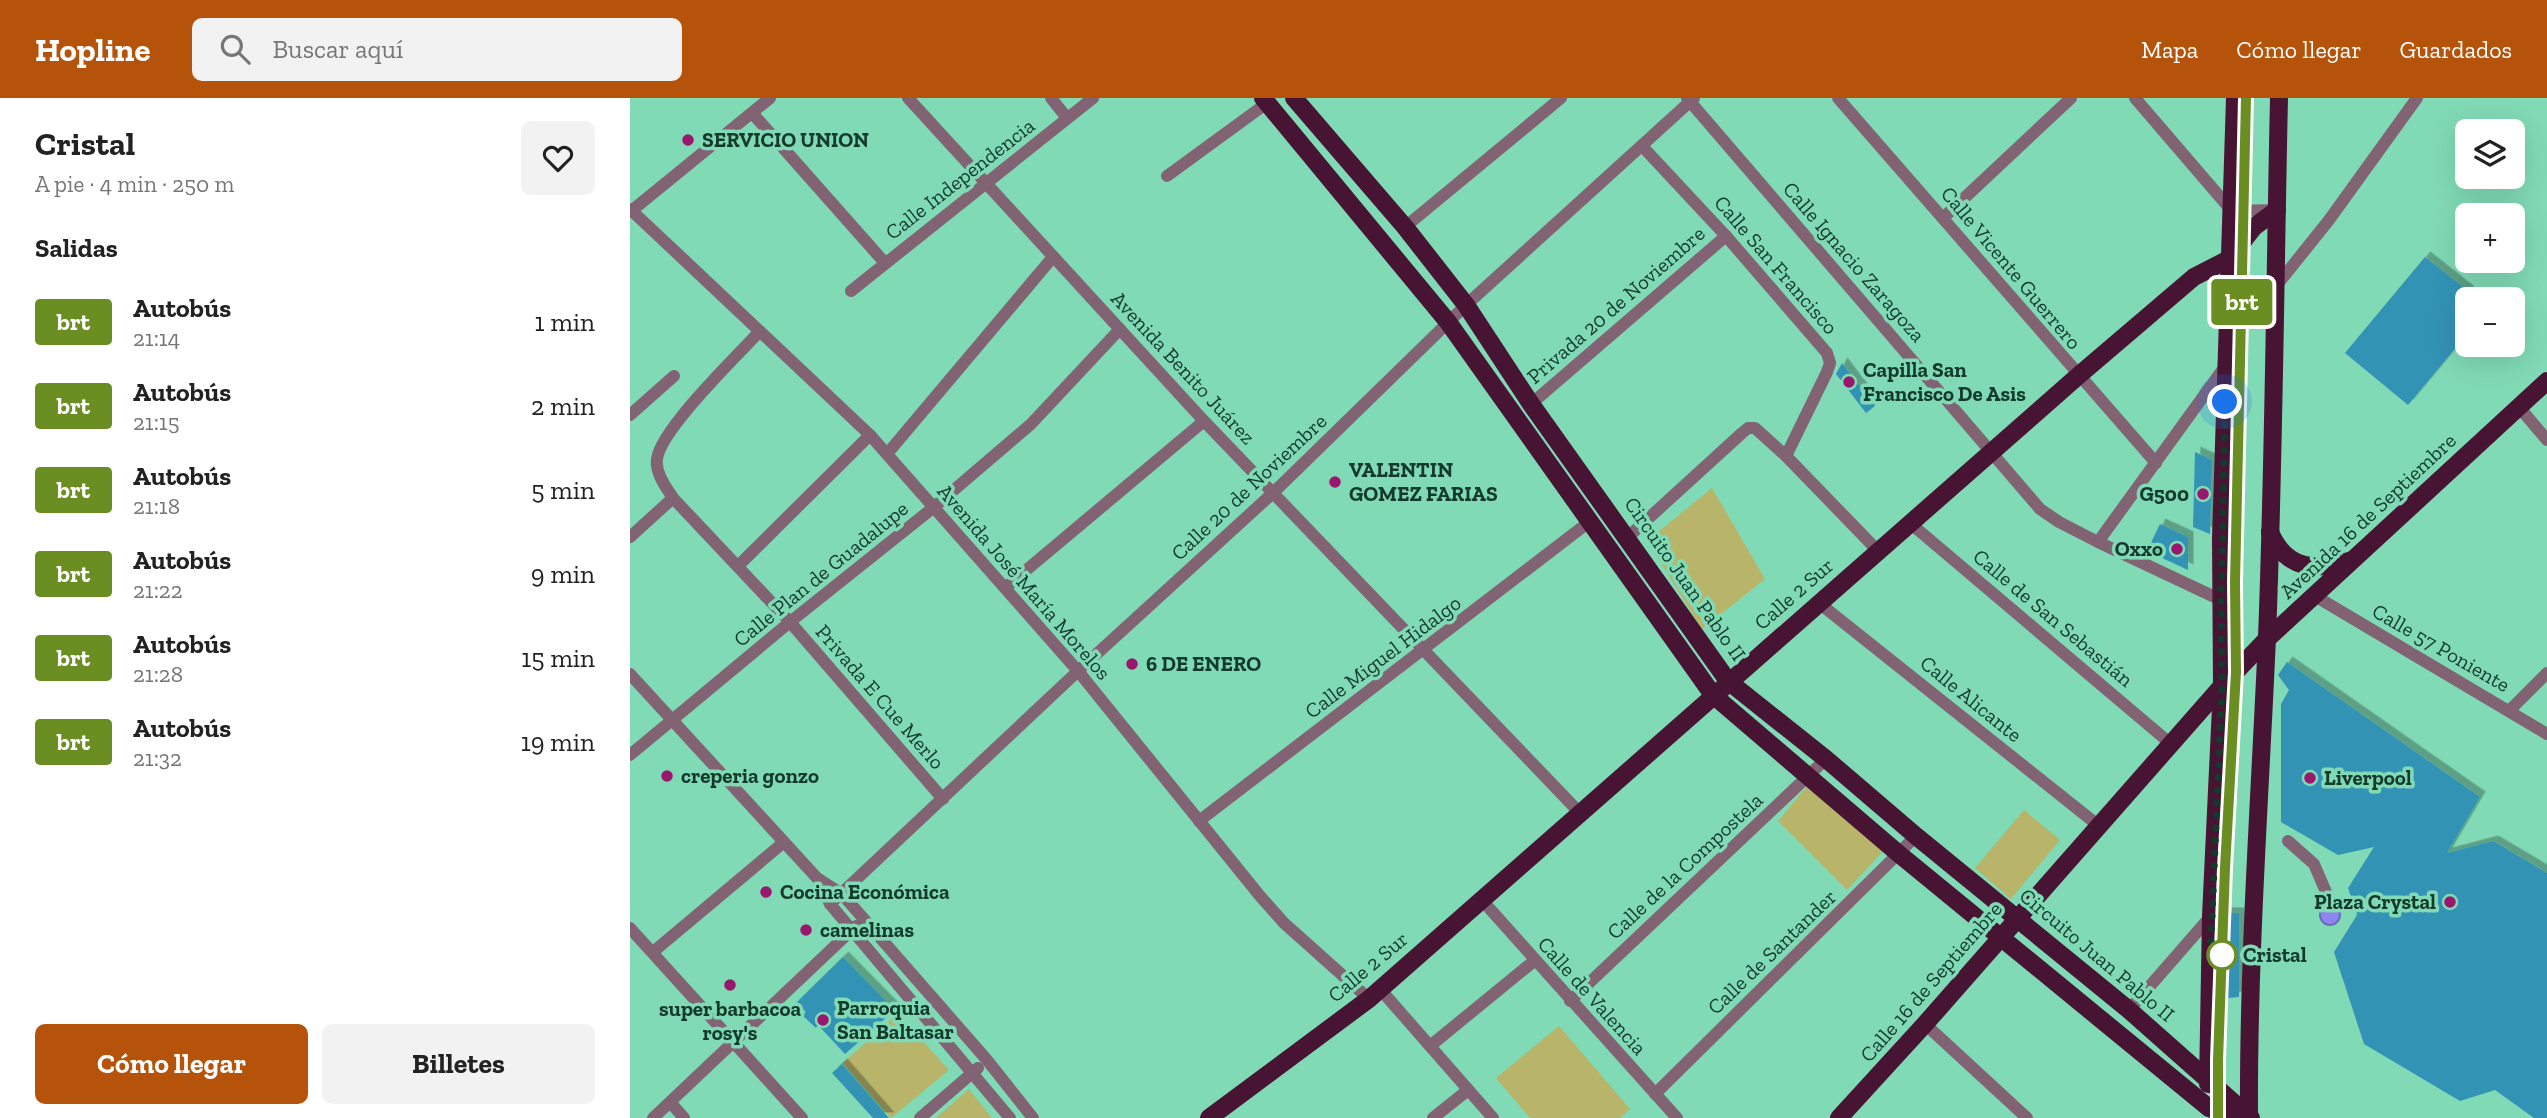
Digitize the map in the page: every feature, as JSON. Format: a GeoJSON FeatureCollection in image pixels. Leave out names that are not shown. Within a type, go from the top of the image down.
{"type":"FeatureCollection","features":[{"type":"Feature","properties":{"kind":"main road","name":"Circuito Juan Pablo II"},"geometry":{"type":"LineString","coordinates":[[1294,98],[1405,227],[1466,305],[1531,404],[1728,681],[2129,1010],[2249,1118]]}},
{"type":"Feature","properties":{"kind":"main road"},"geometry":{"type":"LineString","coordinates":[[2211,1115],[2207,1078],[2211,916],[2222,686],[2226,365],[2235,98]]}},
{"type":"Feature","properties":{"kind":"main road"},"geometry":{"type":"LineString","coordinates":[[2249,1118],[2252,974],[2270,530],[2280,98]]}},
{"type":"Feature","properties":{"kind":"main road","name":"Circuito Juan Pablo II"},"geometry":{"type":"LineString","coordinates":[[1265,100],[1448,322],[1713,695],[2211,1115],[2249,1118]]}},
{"type":"Feature","properties":{"kind":"main road","name":"Calle 2 Sur"},"geometry":{"type":"LineString","coordinates":[[1209,1118],[1374,994],[2078,376],[2194,277],[2229,258],[2254,227],[2277,210]]}},
{"type":"Feature","properties":{"kind":"main road","name":"Avenida 16 de Septiembre"},"geometry":{"type":"LineString","coordinates":[[2222,686],[2266,640],[2547,381]]}},
{"type":"Feature","properties":{"kind":"main road"},"geometry":{"type":"LineString","coordinates":[[2270,530],[2281,552],[2297,563],[2315,568],[2355,559]]}},
{"type":"Feature","properties":{"kind":"main road","name":"Calle 16 de Septiembre"},"geometry":{"type":"LineString","coordinates":[[1848,1116],[2001,936],[2222,686]]}},
{"type":"Feature","properties":{"kind":"street"},"geometry":{"type":"LineString","coordinates":[[631,211],[770,98]]}},
{"type":"Feature","properties":{"kind":"street","name":"Avenida Benito Juárez"},"geometry":{"type":"LineString","coordinates":[[908,98],[1204,421],[1579,812]]}},
{"type":"Feature","properties":{"kind":"street"},"geometry":{"type":"LineString","coordinates":[[1051,98],[1068,118]]}},
{"type":"Feature","properties":{"kind":"street","name":"Calle Independencia"},"geometry":{"type":"LineString","coordinates":[[850,291],[1093,98]]}},
{"type":"Feature","properties":{"kind":"street"},"geometry":{"type":"LineString","coordinates":[[1405,227],[1561,98]]}},
{"type":"Feature","properties":{"kind":"street","name":"Calle Vicente Guerrero"},"geometry":{"type":"LineString","coordinates":[[1838,98],[2156,463]]}},
{"type":"Feature","properties":{"kind":"street"},"geometry":{"type":"LineString","coordinates":[[1943,218],[2071,98]]}},
{"type":"Feature","properties":{"kind":"street"},"geometry":{"type":"LineString","coordinates":[[2135,98],[2232,211],[2277,210]]}},
{"type":"Feature","properties":{"kind":"street"},"geometry":{"type":"LineString","coordinates":[[2228,280],[2277,285],[2329,220],[2417,98]]}},
{"type":"Feature","properties":{"kind":"street","name":"Calle 20 de Noviembre"},"geometry":{"type":"LineString","coordinates":[[830,904],[1273,492],[1466,305],[1642,146],[1690,99]]}},
{"type":"Feature","properties":{"kind":"street","name":"Calle Ignacio Zaragoza"},"geometry":{"type":"LineString","coordinates":[[1690,99],[2040,509],[2098,542],[2221,600]]}},
{"type":"Feature","properties":{"kind":"street"},"geometry":{"type":"LineString","coordinates":[[1167,176],[1265,100]]}},
{"type":"Feature","properties":{"kind":"street"},"geometry":{"type":"LineString","coordinates":[[753,114],[886,263]]}},
{"type":"Feature","properties":{"kind":"street","name":"Calle San Francisco"},"geometry":{"type":"LineString","coordinates":[[1642,146],[1726,236],[1827,353],[1830,363],[1828,372],[1786,456]]}},
{"type":"Feature","properties":{"kind":"street","name":"Avenida José María Morelos"},"geometry":{"type":"LineString","coordinates":[[631,211],[870,435],[1078,671],[1284,923],[1374,994],[1430,1046],[1493,1118]]}},
{"type":"Feature","properties":{"kind":"street","name":"Privada 20 de Noviembre"},"geometry":{"type":"LineString","coordinates":[[1531,404],[1726,236]]}},
{"type":"Feature","properties":{"kind":"street"},"geometry":{"type":"LineString","coordinates":[[887,454],[1053,257]]}},
{"type":"Feature","properties":{"kind":"street","name":"Calle Plan de Guadalupe"},"geometry":{"type":"LineString","coordinates":[[630,755],[934,507],[1031,424],[1119,329]]}},
{"type":"Feature","properties":{"kind":"street","name":"Privada E Cue Merlo"},"geometry":{"type":"LineString","coordinates":[[759,332],[673,428],[657,458],[659,475],[673,498],[790,622],[943,799]]}},
{"type":"Feature","properties":{"kind":"street"},"geometry":{"type":"LineString","coordinates":[[2098,542],[2226,365]]}},
{"type":"Feature","properties":{"kind":"street"},"geometry":{"type":"LineString","coordinates":[[630,415],[674,376]]}},
{"type":"Feature","properties":{"kind":"street"},"geometry":{"type":"LineString","coordinates":[[2519,407],[2547,440]]}},
{"type":"Feature","properties":{"kind":"street"},"geometry":{"type":"LineString","coordinates":[[1006,588],[1204,421]]}},
{"type":"Feature","properties":{"kind":"street"},"geometry":{"type":"LineString","coordinates":[[1628,537],[1748,428],[1755,428],[1761,431],[1878,551]]}},
{"type":"Feature","properties":{"kind":"street"},"geometry":{"type":"LineString","coordinates":[[738,566],[870,435]]}},
{"type":"Feature","properties":{"kind":"street"},"geometry":{"type":"LineString","coordinates":[[630,537],[673,498]]}},
{"type":"Feature","properties":{"kind":"street","name":"Calle Miguel Hidalgo"},"geometry":{"type":"LineString","coordinates":[[1199,821],[1589,522]]}},
{"type":"Feature","properties":{"kind":"street","name":"Calle de San Sebastián"},"geometry":{"type":"LineString","coordinates":[[1910,523],[2171,744]]}},
{"type":"Feature","properties":{"kind":"street","name":"Calle 57 Poniente"},"geometry":{"type":"LineString","coordinates":[[2315,596],[2547,734]]}},
{"type":"Feature","properties":{"kind":"street","name":"Calle Alicante"},"geometry":{"type":"LineString","coordinates":[[1819,603],[2099,825]]}},
{"type":"Feature","properties":{"kind":"street"},"geometry":{"type":"LineString","coordinates":[[2509,711],[2547,673]]}},
{"type":"Feature","properties":{"kind":"street"},"geometry":{"type":"LineString","coordinates":[[630,674],[817,878],[842,894],[865,919],[987,1060],[1033,1118]]}},
{"type":"Feature","properties":{"kind":"street","name":"Calle de la Compostela"},"geometry":{"type":"LineString","coordinates":[[1570,1001],[1826,759]]}},
{"type":"Feature","properties":{"kind":"street","name":"Calle de Santander"},"geometry":{"type":"LineString","coordinates":[[1655,1094],[1916,836]]}},
{"type":"Feature","properties":{"kind":"street"},"geometry":{"type":"LineString","coordinates":[[2288,841],[2314,864],[2326,892]]}},
{"type":"Feature","properties":{"kind":"street"},"geometry":{"type":"LineString","coordinates":[[653,952],[784,842]]}},
{"type":"Feature","properties":{"kind":"street"},"geometry":{"type":"LineString","coordinates":[[817,878],[830,904],[1010,1118]]}},
{"type":"Feature","properties":{"kind":"street","name":"Calle de Valencia"},"geometry":{"type":"LineString","coordinates":[[1481,899],[1677,1118]]}},
{"type":"Feature","properties":{"kind":"street"},"geometry":{"type":"LineString","coordinates":[[2129,1010],[2211,916]]}},
{"type":"Feature","properties":{"kind":"street"},"geometry":{"type":"LineString","coordinates":[[655,1118],[865,919]]}},
{"type":"Feature","properties":{"kind":"street"},"geometry":{"type":"LineString","coordinates":[[630,928],[802,1118]]}},
{"type":"Feature","properties":{"kind":"street"},"geometry":{"type":"LineString","coordinates":[[1430,1046],[1534,961]]}},
{"type":"Feature","properties":{"kind":"street"},"geometry":{"type":"LineString","coordinates":[[1925,1024],[2027,1118]]}},
{"type":"Feature","properties":{"kind":"street"},"geometry":{"type":"LineString","coordinates":[[920,1118],[987,1060]]}},
{"type":"Feature","properties":{"kind":"street"},"geometry":{"type":"LineString","coordinates":[[1433,1118],[1468,1090]]}},
{"type":"Feature","properties":{"kind":"street"},"geometry":{"type":"LineString","coordinates":[[671,1102],[684,1118]]}},
{"type":"Feature","properties":{"kind":"shaded area"},"geometry":{"type":"Polygon","coordinates":[[[1712,488],[1765,579],[1702,629],[1647,541],[1712,488]]]}},
{"type":"Feature","properties":{"kind":"shaded area"},"geometry":{"type":"Polygon","coordinates":[[[1809,784],[1886,848],[1847,890],[1778,821],[1809,784]]]}},
{"type":"Feature","properties":{"kind":"shaded area"},"geometry":{"type":"Polygon","coordinates":[[[2024,810],[2060,840],[2011,899],[1975,868],[2024,810]]]}},
{"type":"Feature","properties":{"kind":"shaded area"},"geometry":{"type":"Polygon","coordinates":[[[2330,905],[2337,908],[2340,915],[2337,922],[2330,925],[2323,922],[2320,915],[2323,908],[2330,905]]]}},
{"type":"Feature","properties":{"kind":"shaded area"},"geometry":{"type":"Polygon","coordinates":[[[898,1013],[949,1070],[891,1118],[843,1063],[898,1013]]]}},
{"type":"Feature","properties":{"kind":"shaded area"},"geometry":{"type":"Polygon","coordinates":[[[1559,1026],[1630,1109],[1620,1118],[1530,1118],[1496,1078],[1559,1026]]]}},
{"type":"Feature","properties":{"kind":"shaded area"},"geometry":{"type":"Polygon","coordinates":[[[969,1089],[992,1118],[936,1118],[969,1089]]]}},
{"type":"Feature","properties":{"kind":"building"},"geometry":{"type":"Polygon","coordinates":[[[2425,257],[2463,287],[2455,287],[2455,349],[2408,405],[2345,353],[2425,257]]]}},
{"type":"Feature","properties":{"kind":"building","name":"Capilla San Francisco De Asis"},"geometry":{"type":"Polygon","coordinates":[[[1842,363],[1875,406],[1866,413],[1836,374],[1842,363]]]}},
{"type":"Feature","properties":{"kind":"building","name":"G500"},"geometry":{"type":"Polygon","coordinates":[[[2195,452],[2212,460],[2210,534],[2193,527],[2195,452]]]}},
{"type":"Feature","properties":{"kind":"building"},"geometry":{"type":"Polygon","coordinates":[[[2160,524],[2188,537],[2188,570],[2147,551],[2160,524]]]}},
{"type":"Feature","properties":{"kind":"building","name":"Plaza Crystal"},"geometry":{"type":"Polygon","coordinates":[[[2287,662],[2480,797],[2447,853],[2493,841],[2547,873],[2547,1118],[2534,1118],[2495,1090],[2460,1101],[2364,1044],[2334,952],[2357,915],[2348,888],[2374,847],[2338,855],[2281,822],[2281,704],[2289,690],[2278,675],[2287,662]]]}},
{"type":"Feature","properties":{"kind":"building","name":"Cristal"},"geometry":{"type":"Polygon","coordinates":[[[2226,913],[2239,913],[2239,997],[2227,998],[2226,913]]]}},
{"type":"Feature","properties":{"kind":"building"},"geometry":{"type":"Polygon","coordinates":[[[843,957],[895,1010],[845,1054],[818,1025],[816,1028],[802,1015],[806,1012],[796,1003],[843,957]]]}},
{"type":"Feature","properties":{"kind":"building"},"geometry":{"type":"Polygon","coordinates":[[[842,1064],[889,1118],[873,1118],[832,1073],[842,1064]]]}},
{"type":"Feature","properties":{"kind":"bus line","name":"brt"},"geometry":{"type":"LineString","coordinates":[[2218,1118],[2225,868],[2236,672],[2235,582],[2246,98]]}},
{"type":"Feature","properties":{"kind":"place","name":"SERVICIO UNION"},"geometry":{"type":"Point","coordinates":[688,140]}},
{"type":"Feature","properties":{"kind":"place","name":"Capilla San Francisco De Asis"},"geometry":{"type":"Point","coordinates":[1849,382]}},
{"type":"Feature","properties":{"kind":"place","name":"VALENTIN GOMEZ FARIAS"},"geometry":{"type":"Point","coordinates":[1335,482]}},
{"type":"Feature","properties":{"kind":"place","name":"G500"},"geometry":{"type":"Point","coordinates":[2203,494]}},
{"type":"Feature","properties":{"kind":"place","name":"Oxxo"},"geometry":{"type":"Point","coordinates":[2177,549]}},
{"type":"Feature","properties":{"kind":"place","name":"6 DE ENERO"},"geometry":{"type":"Point","coordinates":[1132,664]}},
{"type":"Feature","properties":{"kind":"place","name":"creperia gonzo"},"geometry":{"type":"Point","coordinates":[667,776]}},
{"type":"Feature","properties":{"kind":"place","name":"Liverpool"},"geometry":{"type":"Point","coordinates":[2310,778]}},
{"type":"Feature","properties":{"kind":"place","name":"Cocina Económica"},"geometry":{"type":"Point","coordinates":[766,892]}},
{"type":"Feature","properties":{"kind":"place","name":"Plaza Crystal"},"geometry":{"type":"Point","coordinates":[2450,902]}},
{"type":"Feature","properties":{"kind":"place","name":"camelinas"},"geometry":{"type":"Point","coordinates":[806,930]}},
{"type":"Feature","properties":{"kind":"place","name":"Cristal"},"geometry":{"type":"Point","coordinates":[2222,955]}},
{"type":"Feature","properties":{"kind":"place","name":"super barbacoa rosy's"},"geometry":{"type":"Point","coordinates":[730,985]}},
{"type":"Feature","properties":{"kind":"place","name":"Parroquia San Baltasar"},"geometry":{"type":"Point","coordinates":[823,1020]}},
{"type":"Feature","properties":{"kind":"route"},"geometry":{"type":"LineString","coordinates":[[2222,955],[2210,964],[2222,686],[2221,539],[2225,402]]}}]}
